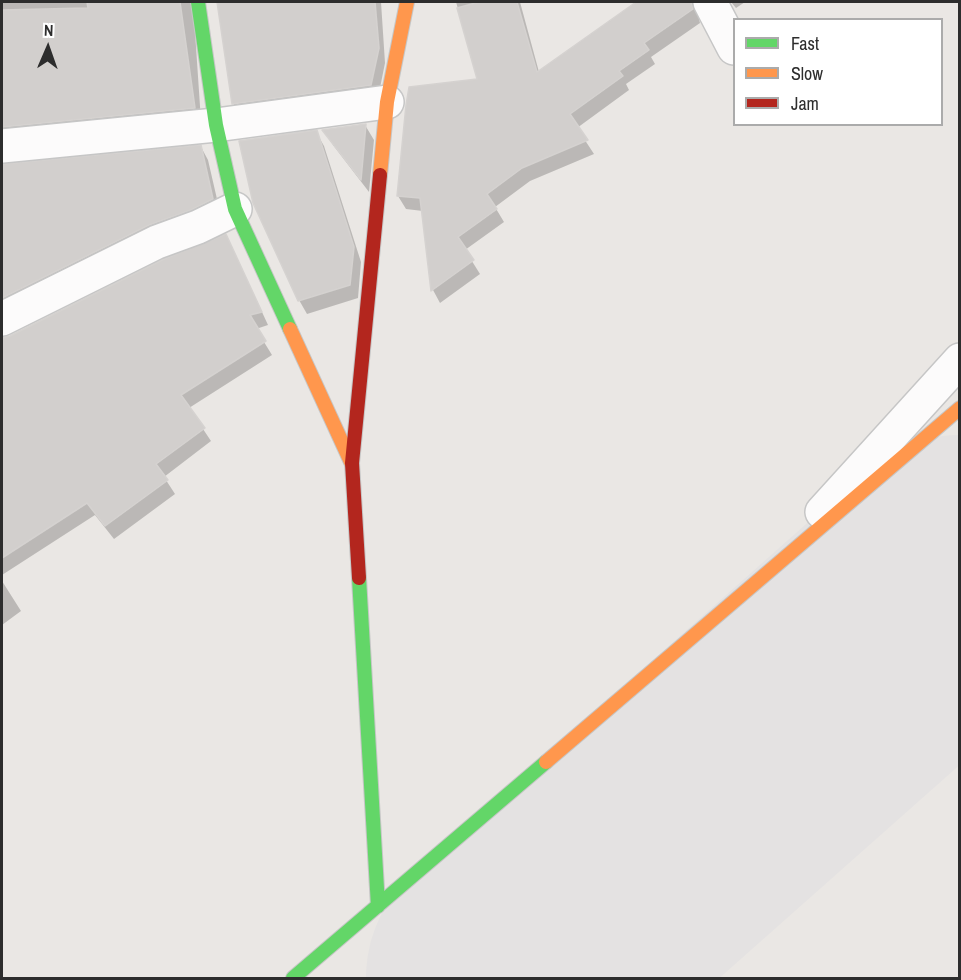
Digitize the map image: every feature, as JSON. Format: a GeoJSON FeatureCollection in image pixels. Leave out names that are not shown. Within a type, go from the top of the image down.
{"type":"FeatureCollection","features":[{"type":"Feature","properties":{"kind":"street"},"geometry":{"type":"LineString","coordinates":[[198,2],[216,125],[235,209],[352,463]]}},
{"type":"Feature","properties":{"kind":"street"},"geometry":{"type":"LineString","coordinates":[[378,906],[352,463],[387,102],[407,2]]}},
{"type":"Feature","properties":{"kind":"street"},"geometry":{"type":"LineString","coordinates":[[710,2],[733,44]]}},
{"type":"Feature","properties":{"kind":"street"},"geometry":{"type":"LineString","coordinates":[[2,146],[216,125],[387,102]]}},
{"type":"Feature","properties":{"kind":"street"},"geometry":{"type":"LineString","coordinates":[[2,319],[157,242],[235,209]]}},
{"type":"Feature","properties":{"kind":"street"},"geometry":{"type":"LineString","coordinates":[[767,572],[960,360]]}},
{"type":"Feature","properties":{"kind":"street"},"geometry":{"type":"LineString","coordinates":[[293,978],[960,408]]}},
{"type":"Feature","properties":{"kind":"building"},"geometry":{"type":"Polygon","coordinates":[[[87,2],[180,2],[195,108],[2,127],[2,10],[88,8],[87,2]]]}},
{"type":"Feature","properties":{"kind":"building"},"geometry":{"type":"Polygon","coordinates":[[[217,2],[375,2],[379,48],[371,85],[232,104],[217,2]]]}},
{"type":"Feature","properties":{"kind":"building"},"geometry":{"type":"Polygon","coordinates":[[[479,2],[517,2],[537,72],[636,2],[691,2],[693,9],[644,43],[649,50],[619,71],[623,76],[570,114],[588,140],[522,168],[487,194],[497,209],[458,237],[474,260],[431,291],[420,198],[397,196],[406,105],[409,87],[477,79],[457,8],[479,2]]]}},
{"type":"Feature","properties":{"kind":"building"},"geometry":{"type":"Polygon","coordinates":[[[366,124],[361,180],[322,130],[366,124]]]}},
{"type":"Feature","properties":{"kind":"building"},"geometry":{"type":"Polygon","coordinates":[[[317,130],[354,247],[350,285],[298,301],[253,203],[239,141],[317,130]]]}},
{"type":"Feature","properties":{"kind":"building"},"geometry":{"type":"Polygon","coordinates":[[[201,145],[213,199],[191,210],[149,225],[2,298],[2,164],[201,145]]]}},
{"type":"Feature","properties":{"kind":"building"},"geometry":{"type":"Polygon","coordinates":[[[226,234],[262,312],[250,315],[266,341],[181,395],[205,428],[156,464],[168,480],[105,526],[87,503],[2,558],[2,338],[164,259],[226,234]]]}},
{"type":"Feature","properties":{"kind":"runway"},"geometry":{"type":"LineString","coordinates":[[507,978],[960,576]]}},
{"type":"Feature","properties":{"kind":"traffic: fast"},"geometry":{"type":"LineString","coordinates":[[198,2],[216,125],[235,209],[290,329]]}},
{"type":"Feature","properties":{"kind":"traffic: fast"},"geometry":{"type":"LineString","coordinates":[[359,578],[378,906]]}},
{"type":"Feature","properties":{"kind":"traffic: fast"},"geometry":{"type":"LineString","coordinates":[[293,978],[546,762]]}},
{"type":"Feature","properties":{"kind":"traffic: slow"},"geometry":{"type":"LineString","coordinates":[[380,175],[387,102],[407,2]]}},
{"type":"Feature","properties":{"kind":"traffic: slow"},"geometry":{"type":"LineString","coordinates":[[290,329],[351,462]]}},
{"type":"Feature","properties":{"kind":"traffic: slow"},"geometry":{"type":"LineString","coordinates":[[546,762],[960,408]]}},
{"type":"Feature","properties":{"kind":"traffic: jam"},"geometry":{"type":"LineString","coordinates":[[359,578],[352,463],[380,175]]}}]}
